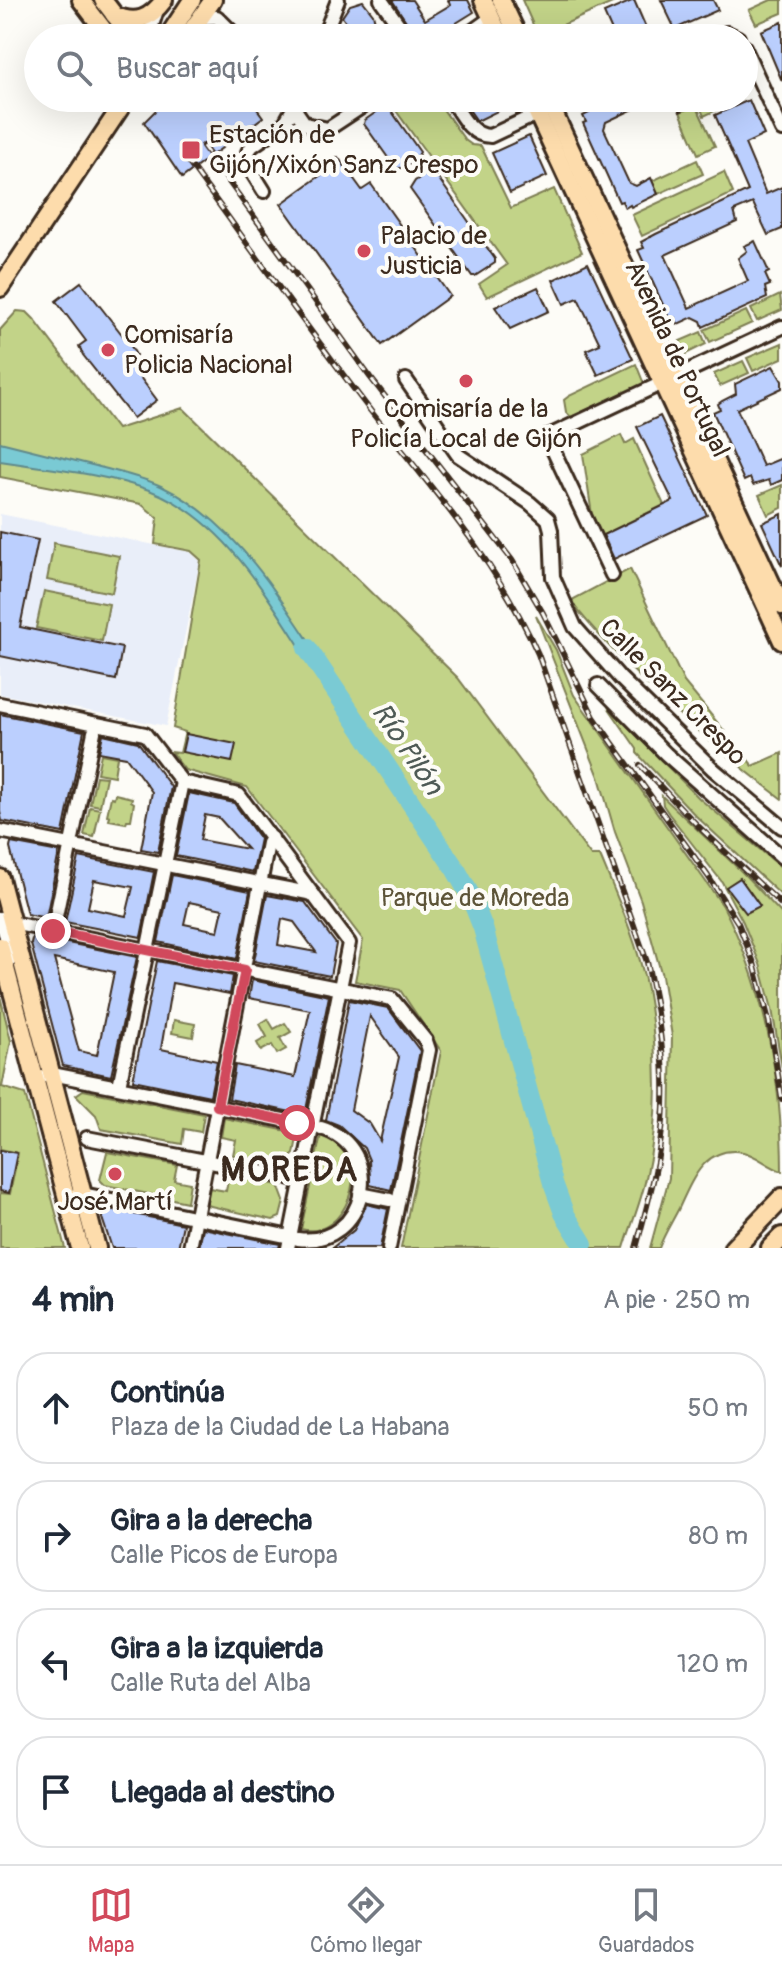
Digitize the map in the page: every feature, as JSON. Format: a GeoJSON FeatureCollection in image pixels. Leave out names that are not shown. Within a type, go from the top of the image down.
{"type":"FeatureCollection","features":[{"type":"Feature","properties":{"kind":"highway"},"geometry":{"type":"LineString","coordinates":[[734,1248],[782,1198]]}},
{"type":"Feature","properties":{"kind":"highway"},"geometry":{"type":"LineString","coordinates":[[771,1248],[782,1237]]}},
{"type":"Feature","properties":{"kind":"main road"},"geometry":{"type":"LineString","coordinates":[[81,0],[99,24]]}},
{"type":"Feature","properties":{"kind":"main road"},"geometry":{"type":"LineString","coordinates":[[103,0],[121,24]]}},
{"type":"Feature","properties":{"kind":"main road"},"geometry":{"type":"LineString","coordinates":[[176,24],[192,0]]}},
{"type":"Feature","properties":{"kind":"main road"},"geometry":{"type":"LineString","coordinates":[[196,24],[213,0]]}},
{"type":"Feature","properties":{"kind":"main road"},"geometry":{"type":"LineString","coordinates":[[483,0],[494,24]]}},
{"type":"Feature","properties":{"kind":"main road"},"geometry":{"type":"LineString","coordinates":[[501,0],[512,24]]}},
{"type":"Feature","properties":{"kind":"main road"},"geometry":{"type":"LineString","coordinates":[[114,15],[128,22],[144,18],[160,5]]}},
{"type":"Feature","properties":{"kind":"main road"},"geometry":{"type":"LineString","coordinates":[[0,288],[118,112]]}},
{"type":"Feature","properties":{"kind":"main road","name":"Avenida de Portugal"},"geometry":{"type":"LineString","coordinates":[[545,112],[668,379],[782,641]]}},
{"type":"Feature","properties":{"kind":"main road","name":"Avenida de Portugal"},"geometry":{"type":"LineString","coordinates":[[668,379],[782,606]]}},
{"type":"Feature","properties":{"kind":"main road"},"geometry":{"type":"LineString","coordinates":[[0,878],[6,920],[43,1040],[97,1248]]}},
{"type":"Feature","properties":{"kind":"main road"},"geometry":{"type":"LineString","coordinates":[[0,946],[80,1248]]}},
{"type":"Feature","properties":{"kind":"street"},"geometry":{"type":"LineString","coordinates":[[329,24],[338,0]]}},
{"type":"Feature","properties":{"kind":"street"},"geometry":{"type":"LineString","coordinates":[[381,0],[398,24]]}},
{"type":"Feature","properties":{"kind":"street"},"geometry":{"type":"LineString","coordinates":[[153,24],[160,5]]}},
{"type":"Feature","properties":{"kind":"street"},"geometry":{"type":"LineString","coordinates":[[201,18],[217,17],[224,24]]}},
{"type":"Feature","properties":{"kind":"street"},"geometry":{"type":"LineString","coordinates":[[483,24],[491,18]]}},
{"type":"Feature","properties":{"kind":"street"},"geometry":{"type":"LineString","coordinates":[[758,78],[782,130]]}},
{"type":"Feature","properties":{"kind":"street"},"geometry":{"type":"LineString","coordinates":[[264,191],[249,167],[248,152],[287,112]]}},
{"type":"Feature","properties":{"kind":"street"},"geometry":{"type":"LineString","coordinates":[[299,112],[317,129],[328,129],[354,112]]}},
{"type":"Feature","properties":{"kind":"street"},"geometry":{"type":"LineString","coordinates":[[460,112],[474,133],[481,136],[490,136],[528,112]]}},
{"type":"Feature","properties":{"kind":"street"},"geometry":{"type":"LineString","coordinates":[[612,575],[547,437],[782,327]]}},
{"type":"Feature","properties":{"kind":"street","name":"Calle Sanz Crespo"},"geometry":{"type":"LineString","coordinates":[[406,380],[458,455],[530,503],[548,519],[553,577],[570,619],[641,698],[713,769],[782,827]]}},
{"type":"Feature","properties":{"kind":"street","name":"Calle Sanz Crespo"},"geometry":{"type":"LineString","coordinates":[[598,685],[666,754],[782,857]]}},
{"type":"Feature","properties":{"kind":"street"},"geometry":{"type":"LineString","coordinates":[[0,704],[145,734],[182,782],[239,795],[349,943],[317,1127],[292,1241]]}},
{"type":"Feature","properties":{"kind":"street"},"geometry":{"type":"LineString","coordinates":[[55,921],[94,732]]}},
{"type":"Feature","properties":{"kind":"street"},"geometry":{"type":"LineString","coordinates":[[119,1086],[182,782]]}},
{"type":"Feature","properties":{"kind":"street"},"geometry":{"type":"LineString","coordinates":[[0,831],[159,863]]}},
{"type":"Feature","properties":{"kind":"street"},"geometry":{"type":"LineString","coordinates":[[190,1248],[268,843],[272,838]]}},
{"type":"Feature","properties":{"kind":"street"},"geometry":{"type":"LineString","coordinates":[[172,866],[313,894]]}},
{"type":"Feature","properties":{"kind":"street"},"geometry":{"type":"LineString","coordinates":[[6,920],[392,999],[426,1041],[429,1050],[389,1248]]}},
{"type":"Feature","properties":{"kind":"street"},"geometry":{"type":"LineString","coordinates":[[35,1080],[52,1074],[317,1127],[336,1132],[352,1146],[360,1162],[360,1194],[352,1216],[342,1229],[313,1240],[292,1241],[83,1195],[63,1185]]}},
{"type":"Feature","properties":{"kind":"street"},"geometry":{"type":"LineString","coordinates":[[87,1138],[292,1178]]}},
{"type":"Feature","properties":{"kind":"street"},"geometry":{"type":"LineString","coordinates":[[360,1194],[390,1200]]}},
{"type":"Feature","properties":{"kind":"shaded area"},"geometry":{"type":"Polygon","coordinates":[[[0,514],[190,552],[200,561],[166,726],[0,694],[0,514]]]}},
{"type":"Feature","properties":{"kind":"green space"},"geometry":{"type":"Polygon","coordinates":[[[522,0],[619,0],[565,24],[533,24],[522,0]]]}},
{"type":"Feature","properties":{"kind":"green space"},"geometry":{"type":"Polygon","coordinates":[[[771,0],[782,0],[782,13],[756,24],[749,10],[771,0]]]}},
{"type":"Feature","properties":{"kind":"green space"},"geometry":{"type":"Polygon","coordinates":[[[397,112],[445,112],[465,140],[481,146],[511,208],[554,189],[582,252],[487,297],[479,284],[507,265],[397,112]]]}},
{"type":"Feature","properties":{"kind":"green space"},"geometry":{"type":"Polygon","coordinates":[[[680,112],[699,112],[715,146],[698,154],[680,112]]]}},
{"type":"Feature","properties":{"kind":"green space"},"geometry":{"type":"Polygon","coordinates":[[[697,160],[703,174],[658,194],[652,181],[697,160]]]}},
{"type":"Feature","properties":{"kind":"green space"},"geometry":{"type":"Polygon","coordinates":[[[724,172],[733,193],[642,236],[632,215],[724,172]]]}},
{"type":"Feature","properties":{"kind":"green space"},"geometry":{"type":"Polygon","coordinates":[[[780,295],[782,310],[757,321],[751,309],[780,295]]]}},
{"type":"Feature","properties":{"kind":"green space","name":"Parque de Moreda"},"geometry":{"type":"Polygon","coordinates":[[[17,311],[27,312],[34,319],[117,429],[183,408],[458,678],[591,856],[600,856],[643,972],[651,1012],[655,1059],[651,1155],[624,1248],[401,1248],[441,1051],[400,990],[355,981],[363,940],[247,787],[185,770],[171,752],[180,753],[185,732],[173,728],[201,560],[191,551],[155,544],[158,518],[141,504],[0,477],[0,330],[17,311]]]}},
{"type":"Feature","properties":{"kind":"green space"},"geometry":{"type":"Polygon","coordinates":[[[746,311],[752,323],[710,342],[704,330],[746,311]]]}},
{"type":"Feature","properties":{"kind":"green space"},"geometry":{"type":"Polygon","coordinates":[[[701,332],[706,344],[686,354],[680,341],[701,332]]]}},
{"type":"Feature","properties":{"kind":"green space"},"geometry":{"type":"Polygon","coordinates":[[[782,343],[782,358],[753,371],[747,358],[782,343]]]}},
{"type":"Feature","properties":{"kind":"green space"},"geometry":{"type":"Polygon","coordinates":[[[743,361],[749,373],[720,386],[714,374],[743,361]]]}},
{"type":"Feature","properties":{"kind":"green space"},"geometry":{"type":"Polygon","coordinates":[[[636,364],[644,384],[571,417],[566,412],[564,400],[569,396],[636,364]]]}},
{"type":"Feature","properties":{"kind":"green space"},"geometry":{"type":"Polygon","coordinates":[[[621,435],[625,444],[634,439],[664,505],[601,536],[592,515],[583,454],[621,435]]]}},
{"type":"Feature","properties":{"kind":"green space"},"geometry":{"type":"Polygon","coordinates":[[[782,485],[782,508],[768,515],[759,495],[782,485]]]}},
{"type":"Feature","properties":{"kind":"green space"},"geometry":{"type":"Polygon","coordinates":[[[54,543],[119,556],[112,593],[47,580],[54,543]]]}},
{"type":"Feature","properties":{"kind":"green space"},"geometry":{"type":"Polygon","coordinates":[[[630,569],[684,682],[753,766],[782,753],[782,799],[670,706],[618,655],[570,601],[630,569]]]}},
{"type":"Feature","properties":{"kind":"green space"},"geometry":{"type":"Polygon","coordinates":[[[44,591],[109,604],[102,641],[36,628],[44,591]]]}},
{"type":"Feature","properties":{"kind":"green space"},"geometry":{"type":"Polygon","coordinates":[[[536,616],[556,650],[574,695],[723,906],[750,968],[768,1035],[779,1103],[782,1171],[743,1152],[730,1151],[709,1159],[695,1176],[659,1248],[650,1248],[669,1178],[672,1036],[662,976],[641,901],[615,832],[599,777],[536,616]]]}},
{"type":"Feature","properties":{"kind":"green space"},"geometry":{"type":"Polygon","coordinates":[[[608,707],[700,799],[782,868],[782,896],[696,816],[637,753],[608,707]]]}},
{"type":"Feature","properties":{"kind":"green space"},"geometry":{"type":"Polygon","coordinates":[[[101,754],[117,757],[114,776],[97,773],[101,754]]]}},
{"type":"Feature","properties":{"kind":"green space"},"geometry":{"type":"Polygon","coordinates":[[[96,776],[106,777],[100,806],[90,804],[96,776]]]}},
{"type":"Feature","properties":{"kind":"green space"},"geometry":{"type":"Polygon","coordinates":[[[115,794],[132,798],[134,803],[131,820],[126,823],[109,820],[110,816],[107,815],[111,797],[114,798],[115,794]]]}},
{"type":"Feature","properties":{"kind":"green space"},"geometry":{"type":"Polygon","coordinates":[[[662,796],[782,914],[782,1067],[760,964],[743,922],[722,882],[663,805],[662,796]],[[740,878],[727,887],[747,913],[759,906],[740,878]]]}},
{"type":"Feature","properties":{"kind":"green space"},"geometry":{"type":"Polygon","coordinates":[[[90,807],[100,809],[94,837],[84,835],[90,807]]]}},
{"type":"Feature","properties":{"kind":"green space"},"geometry":{"type":"Polygon","coordinates":[[[0,996],[11,1041],[2,1087],[25,1094],[65,1248],[0,1248],[0,1193],[10,1194],[18,1153],[0,1149],[0,996]]]}},
{"type":"Feature","properties":{"kind":"green space"},"geometry":{"type":"Polygon","coordinates":[[[268,1019],[274,1029],[285,1023],[291,1032],[280,1038],[286,1049],[277,1054],[272,1045],[261,1051],[257,1043],[267,1037],[260,1024],[268,1019]]]}},
{"type":"Feature","properties":{"kind":"green space"},"geometry":{"type":"Polygon","coordinates":[[[174,1020],[195,1024],[193,1037],[172,1033],[174,1020]]]}},
{"type":"Feature","properties":{"kind":"green space"},"geometry":{"type":"Polygon","coordinates":[[[83,1090],[204,1114],[201,1132],[184,1129],[182,1144],[101,1129],[96,1115],[76,1095],[83,1090]]]}},
{"type":"Feature","properties":{"kind":"green space"},"geometry":{"type":"Polygon","coordinates":[[[224,1118],[292,1132],[297,1138],[294,1154],[283,1165],[233,1155],[236,1140],[221,1137],[224,1118]]]}},
{"type":"Feature","properties":{"kind":"green space"},"geometry":{"type":"Polygon","coordinates":[[[321,1134],[338,1141],[347,1152],[352,1166],[349,1198],[331,1224],[317,1230],[301,1229],[321,1134]]]}},
{"type":"Feature","properties":{"kind":"green space"},"geometry":{"type":"Polygon","coordinates":[[[107,1152],[177,1165],[174,1180],[190,1183],[187,1202],[105,1185],[100,1180],[107,1152]]]}},
{"type":"Feature","properties":{"kind":"green space"},"geometry":{"type":"Polygon","coordinates":[[[229,1175],[278,1185],[284,1201],[280,1217],[273,1220],[206,1205],[209,1188],[226,1191],[229,1175]]]}},
{"type":"Feature","properties":{"kind":"water"},"geometry":{"type":"Polygon","coordinates":[[[0,442],[137,477],[188,501],[234,541],[254,564],[325,665],[316,671],[246,567],[203,522],[177,504],[149,490],[113,479],[0,461],[0,442]]]}},
{"type":"Feature","properties":{"kind":"building"},"geometry":{"type":"Polygon","coordinates":[[[392,0],[412,0],[425,20],[450,5],[448,0],[468,0],[474,12],[455,24],[408,24],[392,0]]]}},
{"type":"Feature","properties":{"kind":"building"},"geometry":{"type":"Polygon","coordinates":[[[634,0],[644,24],[609,24],[604,13],[634,0]]]}},
{"type":"Feature","properties":{"kind":"building"},"geometry":{"type":"Polygon","coordinates":[[[661,0],[713,0],[718,10],[686,24],[673,24],[661,0]]]}},
{"type":"Feature","properties":{"kind":"building"},"geometry":{"type":"Polygon","coordinates":[[[363,1],[373,14],[376,24],[347,24],[342,17],[350,5],[363,1]]]}},
{"type":"Feature","properties":{"kind":"building"},"geometry":{"type":"Polygon","coordinates":[[[782,22],[782,81],[761,31],[782,22]]]}},
{"type":"Feature","properties":{"kind":"building","name":"Estación de Gijón/Xixón Sanz Crespo"},"geometry":{"type":"Polygon","coordinates":[[[154,112],[259,112],[263,117],[182,178],[144,122],[154,112]]]}},
{"type":"Feature","properties":{"kind":"building"},"geometry":{"type":"Polygon","coordinates":[[[376,112],[392,112],[420,152],[416,159],[396,169],[364,124],[376,112]]]}},
{"type":"Feature","properties":{"kind":"building"},"geometry":{"type":"Polygon","coordinates":[[[471,112],[495,112],[477,121],[471,112]]]}},
{"type":"Feature","properties":{"kind":"building"},"geometry":{"type":"Polygon","coordinates":[[[627,112],[606,122],[604,129],[629,183],[636,186],[651,178],[658,194],[631,207],[625,208],[622,201],[619,202],[583,123],[586,122],[583,116],[589,113],[627,112]]]}},
{"type":"Feature","properties":{"kind":"building"},"geometry":{"type":"Polygon","coordinates":[[[722,112],[754,112],[764,135],[745,144],[766,194],[782,187],[782,229],[768,235],[753,203],[734,211],[737,222],[665,255],[689,308],[748,281],[738,258],[747,251],[744,246],[755,241],[769,272],[765,274],[770,285],[765,287],[767,298],[703,327],[701,321],[693,317],[678,324],[675,318],[670,320],[638,250],[644,248],[641,242],[748,191],[715,115],[722,112]]]}},
{"type":"Feature","properties":{"kind":"building"},"geometry":{"type":"Polygon","coordinates":[[[529,136],[547,176],[510,193],[492,153],[529,136]]]}},
{"type":"Feature","properties":{"kind":"building","name":"Palacio de Justicia"},"geometry":{"type":"Polygon","coordinates":[[[338,157],[362,190],[371,184],[450,296],[382,345],[281,204],[332,167],[329,163],[338,157]]]}},
{"type":"Feature","properties":{"kind":"building"},"geometry":{"type":"Polygon","coordinates":[[[434,172],[495,259],[495,263],[475,276],[472,276],[410,189],[415,181],[434,172]]]}},
{"type":"Feature","properties":{"kind":"building"},"geometry":{"type":"Polygon","coordinates":[[[588,263],[633,359],[598,375],[586,350],[600,344],[578,298],[564,304],[553,280],[588,263]]]}},
{"type":"Feature","properties":{"kind":"building","name":"Comisaría Policia Nacional"},"geometry":{"type":"Polygon","coordinates":[[[81,282],[131,346],[136,355],[128,361],[157,400],[133,418],[83,355],[79,346],[86,341],[56,301],[81,282]]]}},
{"type":"Feature","properties":{"kind":"building"},"geometry":{"type":"Polygon","coordinates":[[[538,287],[549,311],[510,329],[495,307],[538,287]]]}},
{"type":"Feature","properties":{"kind":"building"},"geometry":{"type":"Polygon","coordinates":[[[773,366],[782,381],[782,388],[737,409],[763,466],[782,458],[782,480],[771,485],[769,480],[753,485],[750,478],[744,481],[713,412],[720,409],[718,404],[736,394],[735,384],[773,366]]]}},
{"type":"Feature","properties":{"kind":"building"},"geometry":{"type":"Polygon","coordinates":[[[660,416],[707,515],[614,559],[603,535],[673,501],[637,427],[660,416]]]}},
{"type":"Feature","properties":{"kind":"building"},"geometry":{"type":"Polygon","coordinates":[[[782,514],[782,566],[762,523],[782,514]]]}},
{"type":"Feature","properties":{"kind":"building"},"geometry":{"type":"Polygon","coordinates":[[[0,532],[38,540],[20,627],[122,648],[116,680],[0,656],[0,532]]]}},
{"type":"Feature","properties":{"kind":"building"},"geometry":{"type":"Polygon","coordinates":[[[0,714],[84,731],[63,833],[2,821],[0,714]]]}},
{"type":"Feature","properties":{"kind":"building"},"geometry":{"type":"Polygon","coordinates":[[[103,734],[138,742],[171,787],[158,852],[141,849],[152,792],[126,757],[99,752],[103,734]]]}},
{"type":"Feature","properties":{"kind":"building"},"geometry":{"type":"Polygon","coordinates":[[[186,734],[236,744],[232,762],[182,752],[186,734]]]}},
{"type":"Feature","properties":{"kind":"building"},"geometry":{"type":"Polygon","coordinates":[[[189,793],[234,803],[260,839],[253,872],[176,856],[189,793]],[[205,815],[200,840],[247,849],[219,818],[205,815]]]}},
{"type":"Feature","properties":{"kind":"building"},"geometry":{"type":"Polygon","coordinates":[[[11,843],[59,852],[46,918],[27,914],[11,843]]]}},
{"type":"Feature","properties":{"kind":"building"},"geometry":{"type":"Polygon","coordinates":[[[79,857],[154,872],[141,937],[65,922],[79,857]],[[94,880],[88,908],[126,916],[133,887],[94,880]]]}},
{"type":"Feature","properties":{"kind":"building"},"geometry":{"type":"Polygon","coordinates":[[[172,875],[250,891],[237,959],[158,942],[172,875]],[[189,902],[184,924],[218,931],[223,909],[189,902]]]}},
{"type":"Feature","properties":{"kind":"building"},"geometry":{"type":"Polygon","coordinates":[[[740,878],[760,906],[746,913],[726,887],[740,878]]]}},
{"type":"Feature","properties":{"kind":"building"},"geometry":{"type":"Polygon","coordinates":[[[267,895],[305,902],[336,944],[330,976],[254,961],[267,895]],[[282,919],[278,945],[316,952],[294,922],[282,919]]]}},
{"type":"Feature","properties":{"kind":"building"},"geometry":{"type":"Polygon","coordinates":[[[33,936],[137,957],[111,1076],[63,1066],[31,944],[33,936]],[[54,959],[79,1051],[97,1055],[114,972],[54,959]]]}},
{"type":"Feature","properties":{"kind":"building"},"geometry":{"type":"Polygon","coordinates":[[[157,961],[233,976],[230,994],[172,983],[161,1049],[217,1061],[210,1096],[133,1080],[157,961]]]}},
{"type":"Feature","properties":{"kind":"building"},"geometry":{"type":"Polygon","coordinates":[[[252,980],[329,996],[305,1115],[229,1099],[235,1065],[295,1077],[310,1010],[249,998],[252,980]]]}},
{"type":"Feature","properties":{"kind":"building"},"geometry":{"type":"Polygon","coordinates":[[[349,1000],[388,1008],[420,1051],[391,1190],[370,1185],[369,1160],[364,1148],[339,1125],[326,1120],[349,1000]],[[370,1016],[351,1110],[370,1124],[380,1141],[399,1057],[370,1016]]]}},
{"type":"Feature","properties":{"kind":"building"},"geometry":{"type":"Polygon","coordinates":[[[0,1150],[17,1153],[9,1193],[0,1191],[0,1150]]]}},
{"type":"Feature","properties":{"kind":"building"},"geometry":{"type":"Polygon","coordinates":[[[366,1204],[388,1209],[380,1248],[332,1248],[354,1230],[366,1204]]]}},
{"type":"Feature","properties":{"kind":"building"},"geometry":{"type":"Polygon","coordinates":[[[104,1208],[183,1224],[178,1248],[112,1248],[102,1218],[104,1208]]]}},
{"type":"Feature","properties":{"kind":"building"},"geometry":{"type":"Polygon","coordinates":[[[203,1228],[280,1244],[279,1248],[199,1248],[203,1228]]]}},
{"type":"Feature","properties":{"kind":"waterway","name":"Río Pilón"},"geometry":{"type":"LineString","coordinates":[[307,648],[470,895],[483,928],[553,1183],[564,1213],[583,1244]]}},
{"type":"Feature","properties":{"kind":"railway"},"geometry":{"type":"LineString","coordinates":[[203,146],[370,377],[512,560],[543,613],[594,717],[738,923],[754,963],[769,1021],[782,1099]]}},
{"type":"Feature","properties":{"kind":"railway"},"geometry":{"type":"LineString","coordinates":[[186,159],[349,383],[484,558],[538,654],[647,962],[658,1021],[663,1061],[663,1121],[656,1169],[636,1248]]}},
{"type":"Feature","properties":{"kind":"railway"},"geometry":{"type":"LineString","coordinates":[[640,765],[699,827],[782,905]]}},
{"type":"Feature","properties":{"kind":"place","name":"Estación de Gijón/Xixón Sanz Crespo"},"geometry":{"type":"Point","coordinates":[191,150]}},
{"type":"Feature","properties":{"kind":"place","name":"Palacio de Justicia"},"geometry":{"type":"Point","coordinates":[364,251]}},
{"type":"Feature","properties":{"kind":"place","name":"Comisaría Policia Nacional"},"geometry":{"type":"Point","coordinates":[108,350]}},
{"type":"Feature","properties":{"kind":"place","name":"Comisaría de la Policía Local de Gijón"},"geometry":{"type":"Point","coordinates":[466,381]}},
{"type":"Feature","properties":{"kind":"place","name":"José Martí"},"geometry":{"type":"Point","coordinates":[115,1174]}},
{"type":"Feature","properties":{"kind":"district","name":"MOREDA"},"geometry":{"type":"Point","coordinates":[290,1170]}},
{"type":"Feature","properties":{"kind":"route"},"geometry":{"type":"LineString","coordinates":[[53,931],[245,970],[217,1106],[297,1123]]}}]}
